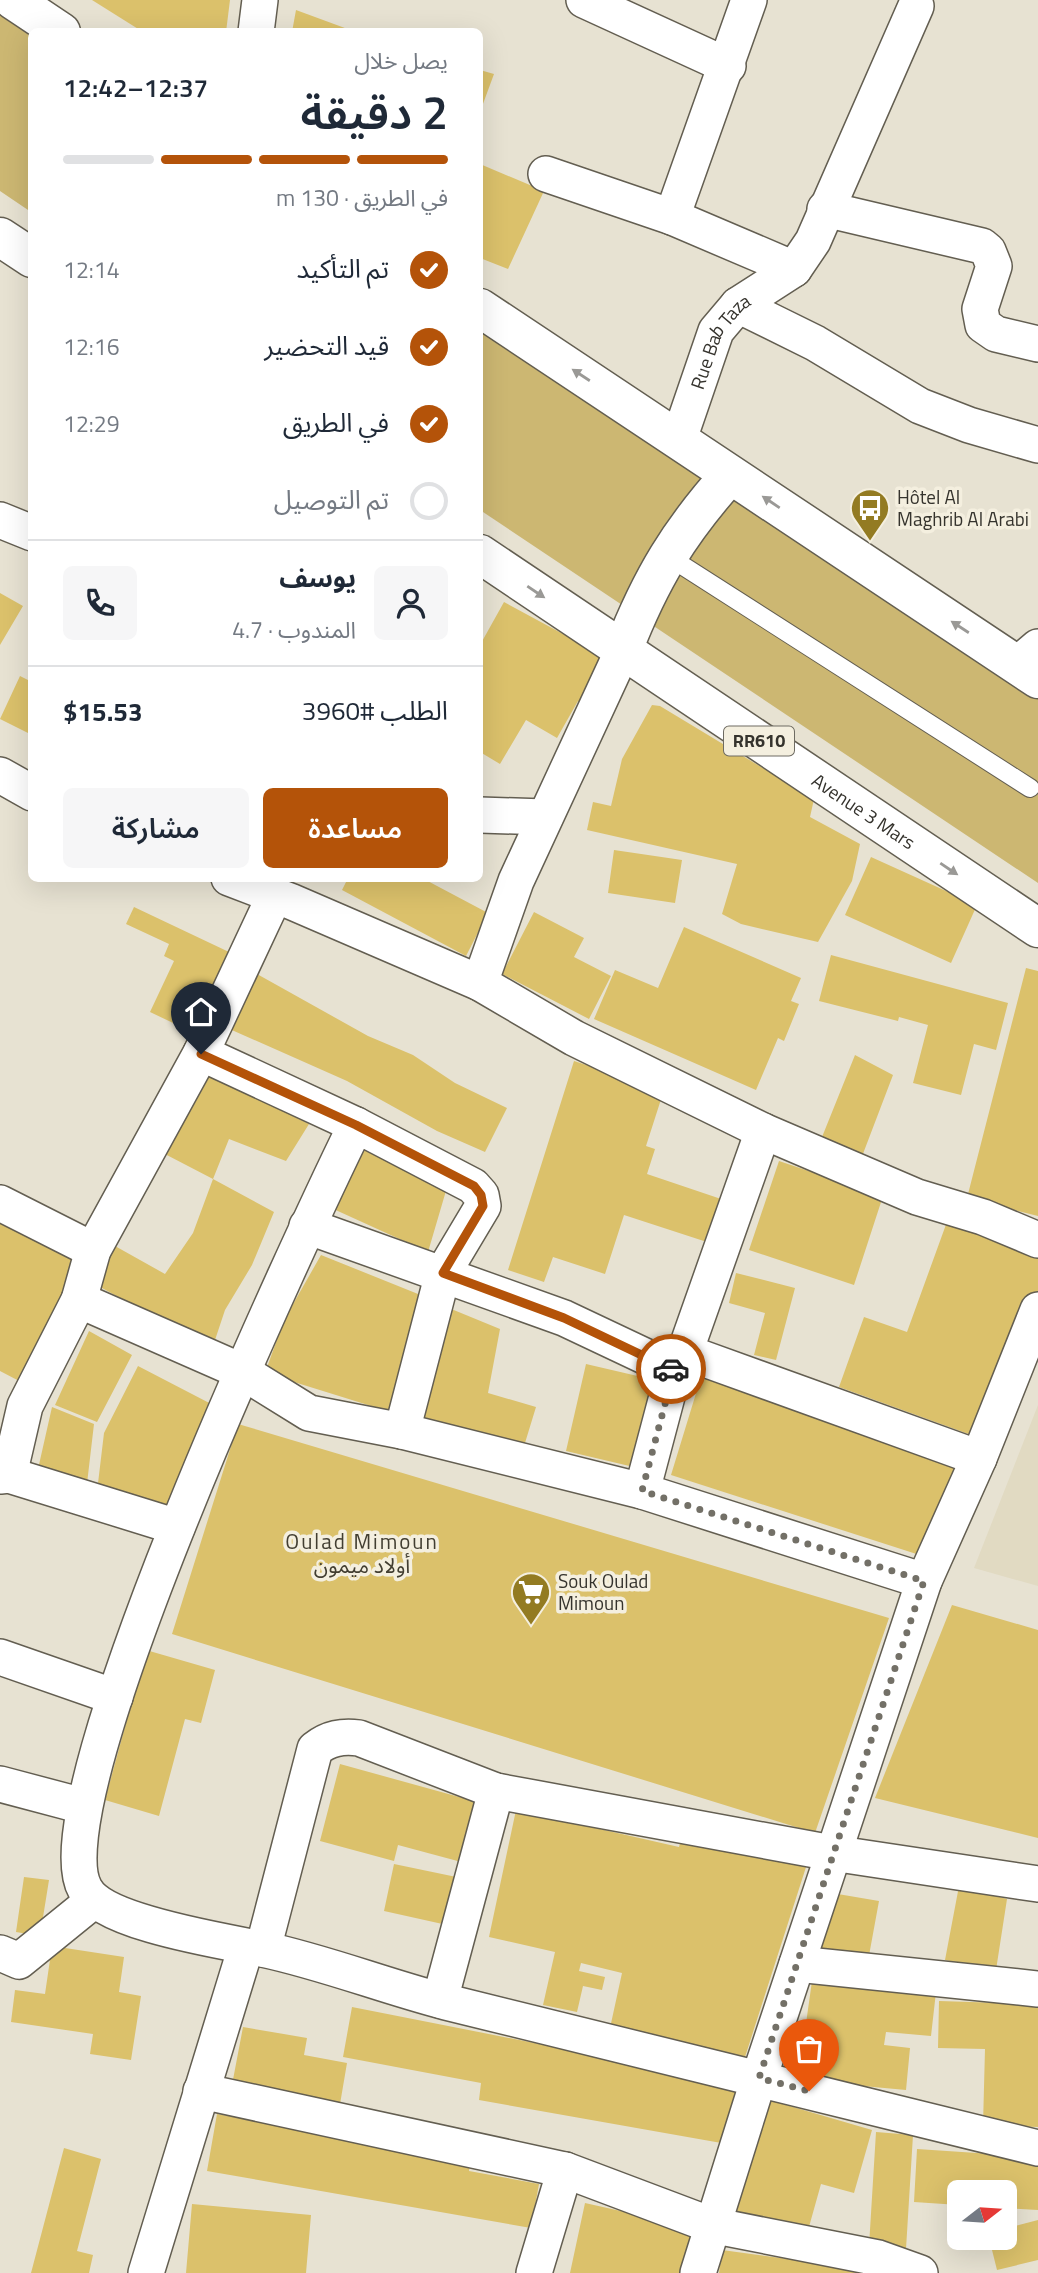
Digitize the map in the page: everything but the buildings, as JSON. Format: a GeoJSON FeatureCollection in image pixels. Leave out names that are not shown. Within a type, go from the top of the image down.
{"type":"FeatureCollection","features":[{"type":"Feature","properties":{"kind":"main road"},"geometry":{"type":"LineString","coordinates":[[13,0],[55,28]]}},
{"type":"Feature","properties":{"kind":"main road"},"geometry":{"type":"LineString","coordinates":[[0,237],[28,255]]}},
{"type":"Feature","properties":{"kind":"main road"},"geometry":{"type":"LineString","coordinates":[[483,310],[730,475],[1031,663]]}},
{"type":"Feature","properties":{"kind":"main road"},"geometry":{"type":"LineString","coordinates":[[623,650],[642,601],[666,555],[696,513],[730,475]]}},
{"type":"Feature","properties":{"kind":"main road","name":"Avenue 3 Mars"},"geometry":{"type":"LineString","coordinates":[[483,556],[1038,928]]}},
{"type":"Feature","properties":{"kind":"street"},"geometry":{"type":"LineString","coordinates":[[256,28],[260,0]]}},
{"type":"Feature","properties":{"kind":"street"},"geometry":{"type":"LineString","coordinates":[[584,0],[728,66]]}},
{"type":"Feature","properties":{"kind":"street"},"geometry":{"type":"LineString","coordinates":[[672,217],[728,66],[749,0]]}},
{"type":"Feature","properties":{"kind":"street"},"geometry":{"type":"LineString","coordinates":[[546,174],[672,217],[794,269],[813,240],[916,6]]}},
{"type":"Feature","properties":{"kind":"street"},"geometry":{"type":"LineString","coordinates":[[825,209],[982,246],[988,251],[994,266],[981,309],[983,326],[996,334],[1038,344]]}},
{"type":"Feature","properties":{"kind":"street","name":"Rue Bab Taza"},"geometry":{"type":"LineString","coordinates":[[679,439],[716,331],[738,305],[794,269]]}},
{"type":"Feature","properties":{"kind":"street"},"geometry":{"type":"LineString","coordinates":[[738,305],[815,343],[920,406],[969,425],[1038,445]]}},
{"type":"Feature","properties":{"kind":"street"},"geometry":{"type":"LineString","coordinates":[[0,520],[28,531]]}},
{"type":"Feature","properties":{"kind":"street"},"geometry":{"type":"LineString","coordinates":[[480,984],[516,881],[623,650]]}},
{"type":"Feature","properties":{"kind":"street"},"geometry":{"type":"LineString","coordinates":[[0,775],[28,791]]}},
{"type":"Feature","properties":{"kind":"street"},"geometry":{"type":"LineString","coordinates":[[483,815],[545,817]]}},
{"type":"Feature","properties":{"kind":"street"},"geometry":{"type":"LineString","coordinates":[[248,882],[291,891],[480,984],[575,1038],[763,1131],[917,1197],[983,1217],[1038,1240]]}},
{"type":"Feature","properties":{"kind":"street"},"geometry":{"type":"LineString","coordinates":[[177,1527],[5,1475],[13,1400],[79,1300],[93,1251],[291,891]]}},
{"type":"Feature","properties":{"kind":"street"},"geometry":{"type":"LineString","coordinates":[[201,1054],[356,1125],[474,1186],[481,1195],[483,1206],[443,1273],[402,1431]]}},
{"type":"Feature","properties":{"kind":"street"},"geometry":{"type":"LineString","coordinates":[[356,1125],[307,1226],[177,1527],[115,1697],[83,1807],[79,1866],[82,1885],[93,1901],[115,1914],[254,1948],[440,2000],[1038,2148]]}},
{"type":"Feature","properties":{"kind":"street"},"geometry":{"type":"LineString","coordinates":[[642,1491],[679,1361],[763,1131]]}},
{"type":"Feature","properties":{"kind":"street"},"geometry":{"type":"LineString","coordinates":[[0,1203],[93,1251]]}},
{"type":"Feature","properties":{"kind":"street"},"geometry":{"type":"LineString","coordinates":[[307,1226],[443,1273],[679,1361],[979,1458]]}},
{"type":"Feature","properties":{"kind":"street"},"geometry":{"type":"LineString","coordinates":[[79,1300],[243,1372],[309,1413],[402,1431],[642,1491],[924,1581]]}},
{"type":"Feature","properties":{"kind":"street"},"geometry":{"type":"LineString","coordinates":[[698,2273],[711,2225],[832,1853],[924,1581],[979,1458],[1038,1310]]}},
{"type":"Feature","properties":{"kind":"street"},"geometry":{"type":"LineString","coordinates":[[0,1657],[115,1697]]}},
{"type":"Feature","properties":{"kind":"street"},"geometry":{"type":"LineString","coordinates":[[146,2273],[201,2091],[254,1948],[315,1749],[322,1743],[345,1736],[359,1738],[496,1791],[832,1853],[1038,1884]]}},
{"type":"Feature","properties":{"kind":"street"},"geometry":{"type":"LineString","coordinates":[[0,1784],[83,1807]]}},
{"type":"Feature","properties":{"kind":"street"},"geometry":{"type":"LineString","coordinates":[[440,2000],[496,1791]]}},
{"type":"Feature","properties":{"kind":"street"},"geometry":{"type":"LineString","coordinates":[[0,1953],[19,1961],[93,1901]]}},
{"type":"Feature","properties":{"kind":"street"},"geometry":{"type":"LineString","coordinates":[[797,1964],[1038,1989]]}},
{"type":"Feature","properties":{"kind":"street"},"geometry":{"type":"LineString","coordinates":[[201,2091],[565,2170],[711,2225],[878,2258],[920,2273]]}},
{"type":"Feature","properties":{"kind":"street"},"geometry":{"type":"LineString","coordinates":[[534,2273],[565,2170]]}},
{"type":"Feature","properties":{"kind":"lane"},"geometry":{"type":"LineString","coordinates":[[666,555],[1030,788]]}},
{"type":"Feature","properties":{"kind":"shaded area"},"geometry":{"type":"Polygon","coordinates":[[[0,12],[28,30],[28,210],[0,191],[0,12]]]}},
{"type":"Feature","properties":{"kind":"shaded area"},"geometry":{"type":"Polygon","coordinates":[[[483,331],[1038,688],[1038,883],[483,512],[483,331]]]}},
{"type":"Feature","properties":{"kind":"shaded area"},"geometry":{"type":"Polygon","coordinates":[[[1038,1405],[1038,1586],[974,1568],[1038,1405]]]}},
{"type":"Feature","properties":{"kind":"way so far"},"geometry":{"type":"LineString","coordinates":[[671,1369],[674,1370],[642,1491],[924,1581],[759,2078],[809,2091]]}},
{"type":"Feature","properties":{"kind":"place","name":"Hôtel Al Maghrib Al Arabi"},"geometry":{"type":"Point","coordinates":[870,542]}},
{"type":"Feature","properties":{"kind":"place","name":"Souk Oulad Mimoun"},"geometry":{"type":"Point","coordinates":[531,1626]}},
{"type":"Feature","properties":{"kind":"district","name":"Oulad Mimoun أولاد ميمون"},"geometry":{"type":"Point","coordinates":[362,1554]}},
{"type":"Feature","properties":{"kind":"route"},"geometry":{"type":"LineString","coordinates":[[201,1054],[356,1125],[474,1186],[481,1195],[483,1206],[443,1273],[564,1318],[671,1369]]}}]}
